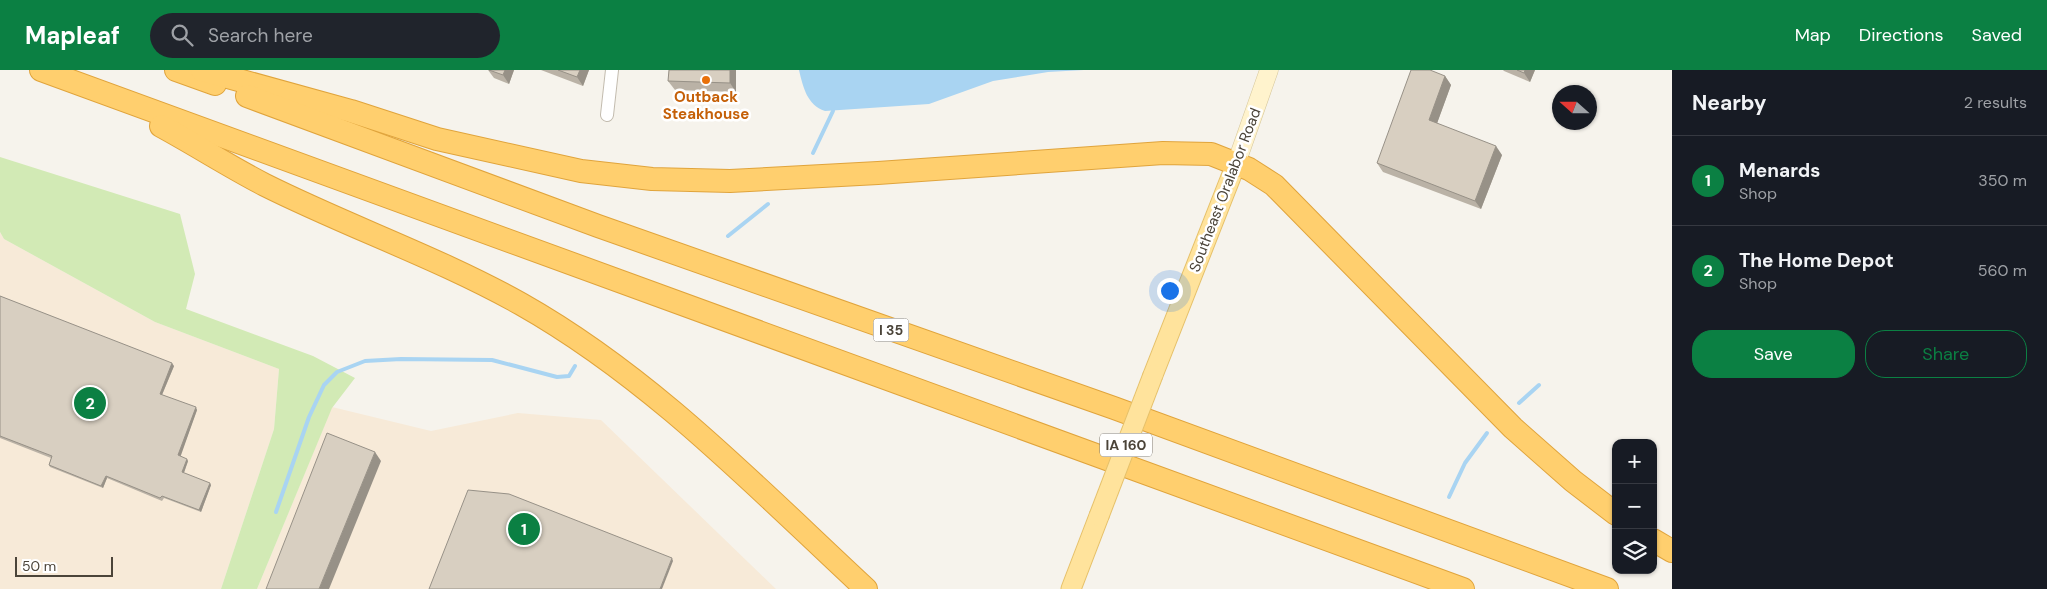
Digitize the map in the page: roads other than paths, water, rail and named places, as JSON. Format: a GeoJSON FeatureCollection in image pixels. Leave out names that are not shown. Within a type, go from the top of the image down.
{"type":"FeatureCollection","features":[{"type":"Feature","properties":{"kind":"highway"},"geometry":{"type":"LineString","coordinates":[[41,70],[1463,589]]}},
{"type":"Feature","properties":{"kind":"highway","name":"I 35"},"geometry":{"type":"LineString","coordinates":[[176,70],[598,226],[1114,408],[1607,589]]}},
{"type":"Feature","properties":{"kind":"highway"},"geometry":{"type":"LineString","coordinates":[[202,70],[351,111],[437,139],[581,171],[652,179],[730,180],[878,173],[1163,153],[1212,154],[1248,169],[1274,185],[1514,428],[1573,480],[1612,511]]}},
{"type":"Feature","properties":{"kind":"highway"},"geometry":{"type":"LineString","coordinates":[[106,95],[266,184],[452,270],[521,305],[602,356],[660,400],[866,589]]}},
{"type":"Feature","properties":{"kind":"highway"},"geometry":{"type":"LineString","coordinates":[[1657,542],[1672,551]]}},
{"type":"Feature","properties":{"kind":"main road","name":"Southeast Oralabor Road"},"geometry":{"type":"LineString","coordinates":[[1071,589],[1236,164],[1270,70]]}},
{"type":"Feature","properties":{"kind":"street"},"geometry":{"type":"LineString","coordinates":[[607,114],[612,70]]}},
{"type":"Feature","properties":{"kind":"water"},"geometry":{"type":"Polygon","coordinates":[[[799,70],[1084,70],[1048,72],[993,81],[929,104],[825,111],[810,100],[804,89],[799,70]]]}},
{"type":"Feature","properties":{"kind":"waterway"},"geometry":{"type":"LineString","coordinates":[[813,153],[833,111]]}},
{"type":"Feature","properties":{"kind":"waterway"},"geometry":{"type":"LineString","coordinates":[[728,236],[768,204]]}},
{"type":"Feature","properties":{"kind":"waterway"},"geometry":{"type":"LineString","coordinates":[[276,512],[309,417],[324,385],[337,372],[365,361],[401,359],[492,360],[557,377],[569,376],[575,366]]}},
{"type":"Feature","properties":{"kind":"waterway"},"geometry":{"type":"LineString","coordinates":[[1519,403],[1539,385]]}},
{"type":"Feature","properties":{"kind":"waterway"},"geometry":{"type":"LineString","coordinates":[[1449,497],[1465,463],[1487,433]]}},
{"type":"Feature","properties":{"kind":"place","name":"Outback Steakhouse"},"geometry":{"type":"Point","coordinates":[706,80]}},
{"type":"Feature","properties":{"kind":"place","name":"The Home Depot"},"geometry":{"type":"Point","coordinates":[90,403]}},
{"type":"Feature","properties":{"kind":"place","name":"Menards"},"geometry":{"type":"Point","coordinates":[524,529]}}]}
